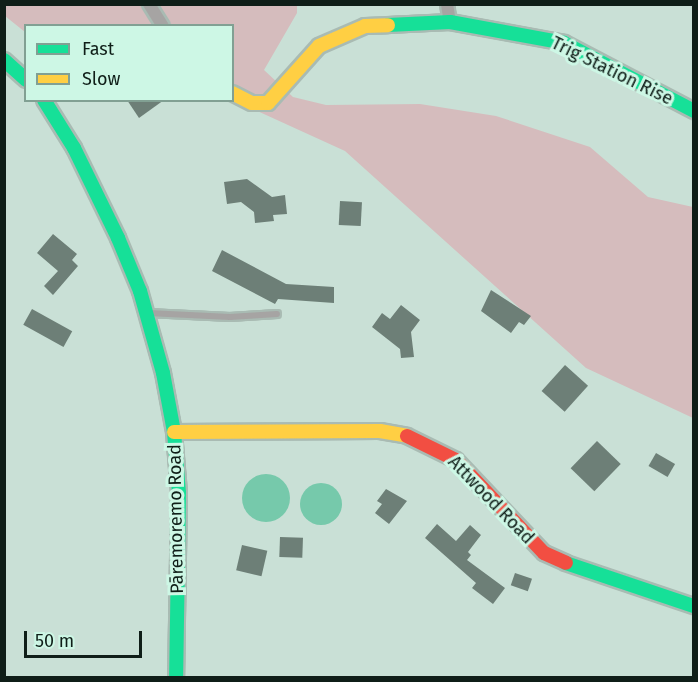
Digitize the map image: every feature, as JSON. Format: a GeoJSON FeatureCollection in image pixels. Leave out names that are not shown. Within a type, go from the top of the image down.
{"type":"FeatureCollection","features":[{"type":"Feature","properties":{"kind":"street"},"geometry":{"type":"LineString","coordinates":[[149,4],[162,24]]}},
{"type":"Feature","properties":{"kind":"street"},"geometry":{"type":"LineString","coordinates":[[447,4],[450,22]]}},
{"type":"Feature","properties":{"kind":"street","name":"Trig Station Rise"},"geometry":{"type":"LineString","coordinates":[[234,94],[252,103],[268,103],[319,46],[365,26],[450,22],[564,43],[693,111]]}},
{"type":"Feature","properties":{"kind":"street"},"geometry":{"type":"LineString","coordinates":[[4,60],[24,78]]}},
{"type":"Feature","properties":{"kind":"street","name":"Pāremoremo Road"},"geometry":{"type":"LineString","coordinates":[[45,102],[69,139],[100,201],[147,313],[174,432],[179,493],[176,678]]}},
{"type":"Feature","properties":{"kind":"street","name":"Attwood Road"},"geometry":{"type":"LineString","coordinates":[[174,432],[381,431],[415,437],[456,460],[544,553],[584,571],[693,606]]}},
{"type":"Feature","properties":{"kind":"lane"},"geometry":{"type":"LineString","coordinates":[[147,313],[230,317],[277,314]]}},
{"type":"Feature","properties":{"kind":"shaded area"},"geometry":{"type":"Polygon","coordinates":[[[4,5],[297,5],[297,13],[264,70],[293,97],[326,105],[420,104],[496,116],[590,147],[648,197],[693,207],[693,418],[586,368],[345,151],[234,100],[234,24],[24,24],[24,31],[5,16],[4,5]]]}},
{"type":"Feature","properties":{"kind":"shaded area"},"geometry":{"type":"Polygon","coordinates":[[[266,474],[283,481],[290,498],[283,515],[266,522],[249,515],[242,498],[249,481],[266,474]]]}},
{"type":"Feature","properties":{"kind":"shaded area"},"geometry":{"type":"Polygon","coordinates":[[[321,483],[329,484],[336,489],[341,496],[341,512],[336,519],[329,524],[321,525],[313,524],[306,519],[301,512],[300,504],[301,496],[306,489],[313,484],[321,483]]]}},
{"type":"Feature","properties":{"kind":"building"},"geometry":{"type":"Polygon","coordinates":[[[128,102],[161,102],[139,118],[128,102]]]}},
{"type":"Feature","properties":{"kind":"building"},"geometry":{"type":"Polygon","coordinates":[[[247,179],[272,197],[285,195],[287,214],[273,215],[274,221],[255,223],[254,212],[241,202],[227,204],[224,182],[247,179]]]}},
{"type":"Feature","properties":{"kind":"building"},"geometry":{"type":"Polygon","coordinates":[[[340,201],[362,202],[361,226],[339,225],[340,201]]]}},
{"type":"Feature","properties":{"kind":"building"},"geometry":{"type":"Polygon","coordinates":[[[53,234],[77,254],[72,260],[78,266],[53,295],[44,286],[58,271],[37,253],[53,234]]]}},
{"type":"Feature","properties":{"kind":"building"},"geometry":{"type":"Polygon","coordinates":[[[222,250],[286,284],[334,287],[334,303],[278,299],[275,304],[212,271],[222,250]]]}},
{"type":"Feature","properties":{"kind":"building"},"geometry":{"type":"Polygon","coordinates":[[[491,290],[531,316],[524,325],[519,322],[511,333],[481,311],[491,290]]]}},
{"type":"Feature","properties":{"kind":"building"},"geometry":{"type":"Polygon","coordinates":[[[401,305],[420,320],[411,332],[414,357],[401,358],[400,349],[372,327],[382,313],[390,319],[401,305]]]}},
{"type":"Feature","properties":{"kind":"building"},"geometry":{"type":"Polygon","coordinates":[[[32,309],[72,331],[64,347],[23,325],[32,309]]]}},
{"type":"Feature","properties":{"kind":"building"},"geometry":{"type":"Polygon","coordinates":[[[565,365],[588,386],[565,412],[542,391],[565,365]]]}},
{"type":"Feature","properties":{"kind":"building"},"geometry":{"type":"Polygon","coordinates":[[[597,441],[621,464],[594,491],[571,468],[597,441]]]}},
{"type":"Feature","properties":{"kind":"building"},"geometry":{"type":"Polygon","coordinates":[[[656,453],[675,464],[668,477],[648,466],[656,453]]]}},
{"type":"Feature","properties":{"kind":"building"},"geometry":{"type":"Polygon","coordinates":[[[386,489],[407,501],[389,524],[375,513],[382,504],[377,501],[386,489]]]}},
{"type":"Feature","properties":{"kind":"building"},"geometry":{"type":"Polygon","coordinates":[[[437,524],[456,541],[470,525],[481,535],[468,552],[471,555],[467,560],[505,588],[493,604],[472,588],[476,583],[425,538],[437,524]]]}},
{"type":"Feature","properties":{"kind":"building"},"geometry":{"type":"Polygon","coordinates":[[[280,537],[303,538],[302,558],[279,557],[280,537]]]}},
{"type":"Feature","properties":{"kind":"building"},"geometry":{"type":"Polygon","coordinates":[[[242,545],[267,551],[261,576],[236,570],[242,545]]]}},
{"type":"Feature","properties":{"kind":"building"},"geometry":{"type":"Polygon","coordinates":[[[515,573],[532,579],[528,591],[511,585],[515,573]]]}},
{"type":"Feature","properties":{"kind":"traffic: fast"},"geometry":{"type":"LineString","coordinates":[[388,25],[450,22],[564,43],[694,111]]}},
{"type":"Feature","properties":{"kind":"traffic: fast"},"geometry":{"type":"LineString","coordinates":[[4,60],[24,78]]}},
{"type":"Feature","properties":{"kind":"traffic: fast"},"geometry":{"type":"LineString","coordinates":[[45,102],[74,148],[118,238],[140,291],[163,373],[174,432],[179,493],[176,678]]}},
{"type":"Feature","properties":{"kind":"traffic: fast"},"geometry":{"type":"LineString","coordinates":[[566,563],[694,606]]}},
{"type":"Feature","properties":{"kind":"traffic: slow"},"geometry":{"type":"LineString","coordinates":[[234,94],[252,103],[268,103],[319,46],[365,26],[388,25]]}},
{"type":"Feature","properties":{"kind":"traffic: slow"},"geometry":{"type":"LineString","coordinates":[[174,432],[380,431],[407,436]]}},
{"type":"Feature","properties":{"kind":"traffic: jam"},"geometry":{"type":"LineString","coordinates":[[407,436],[456,460],[544,553],[566,563]]}}]}
